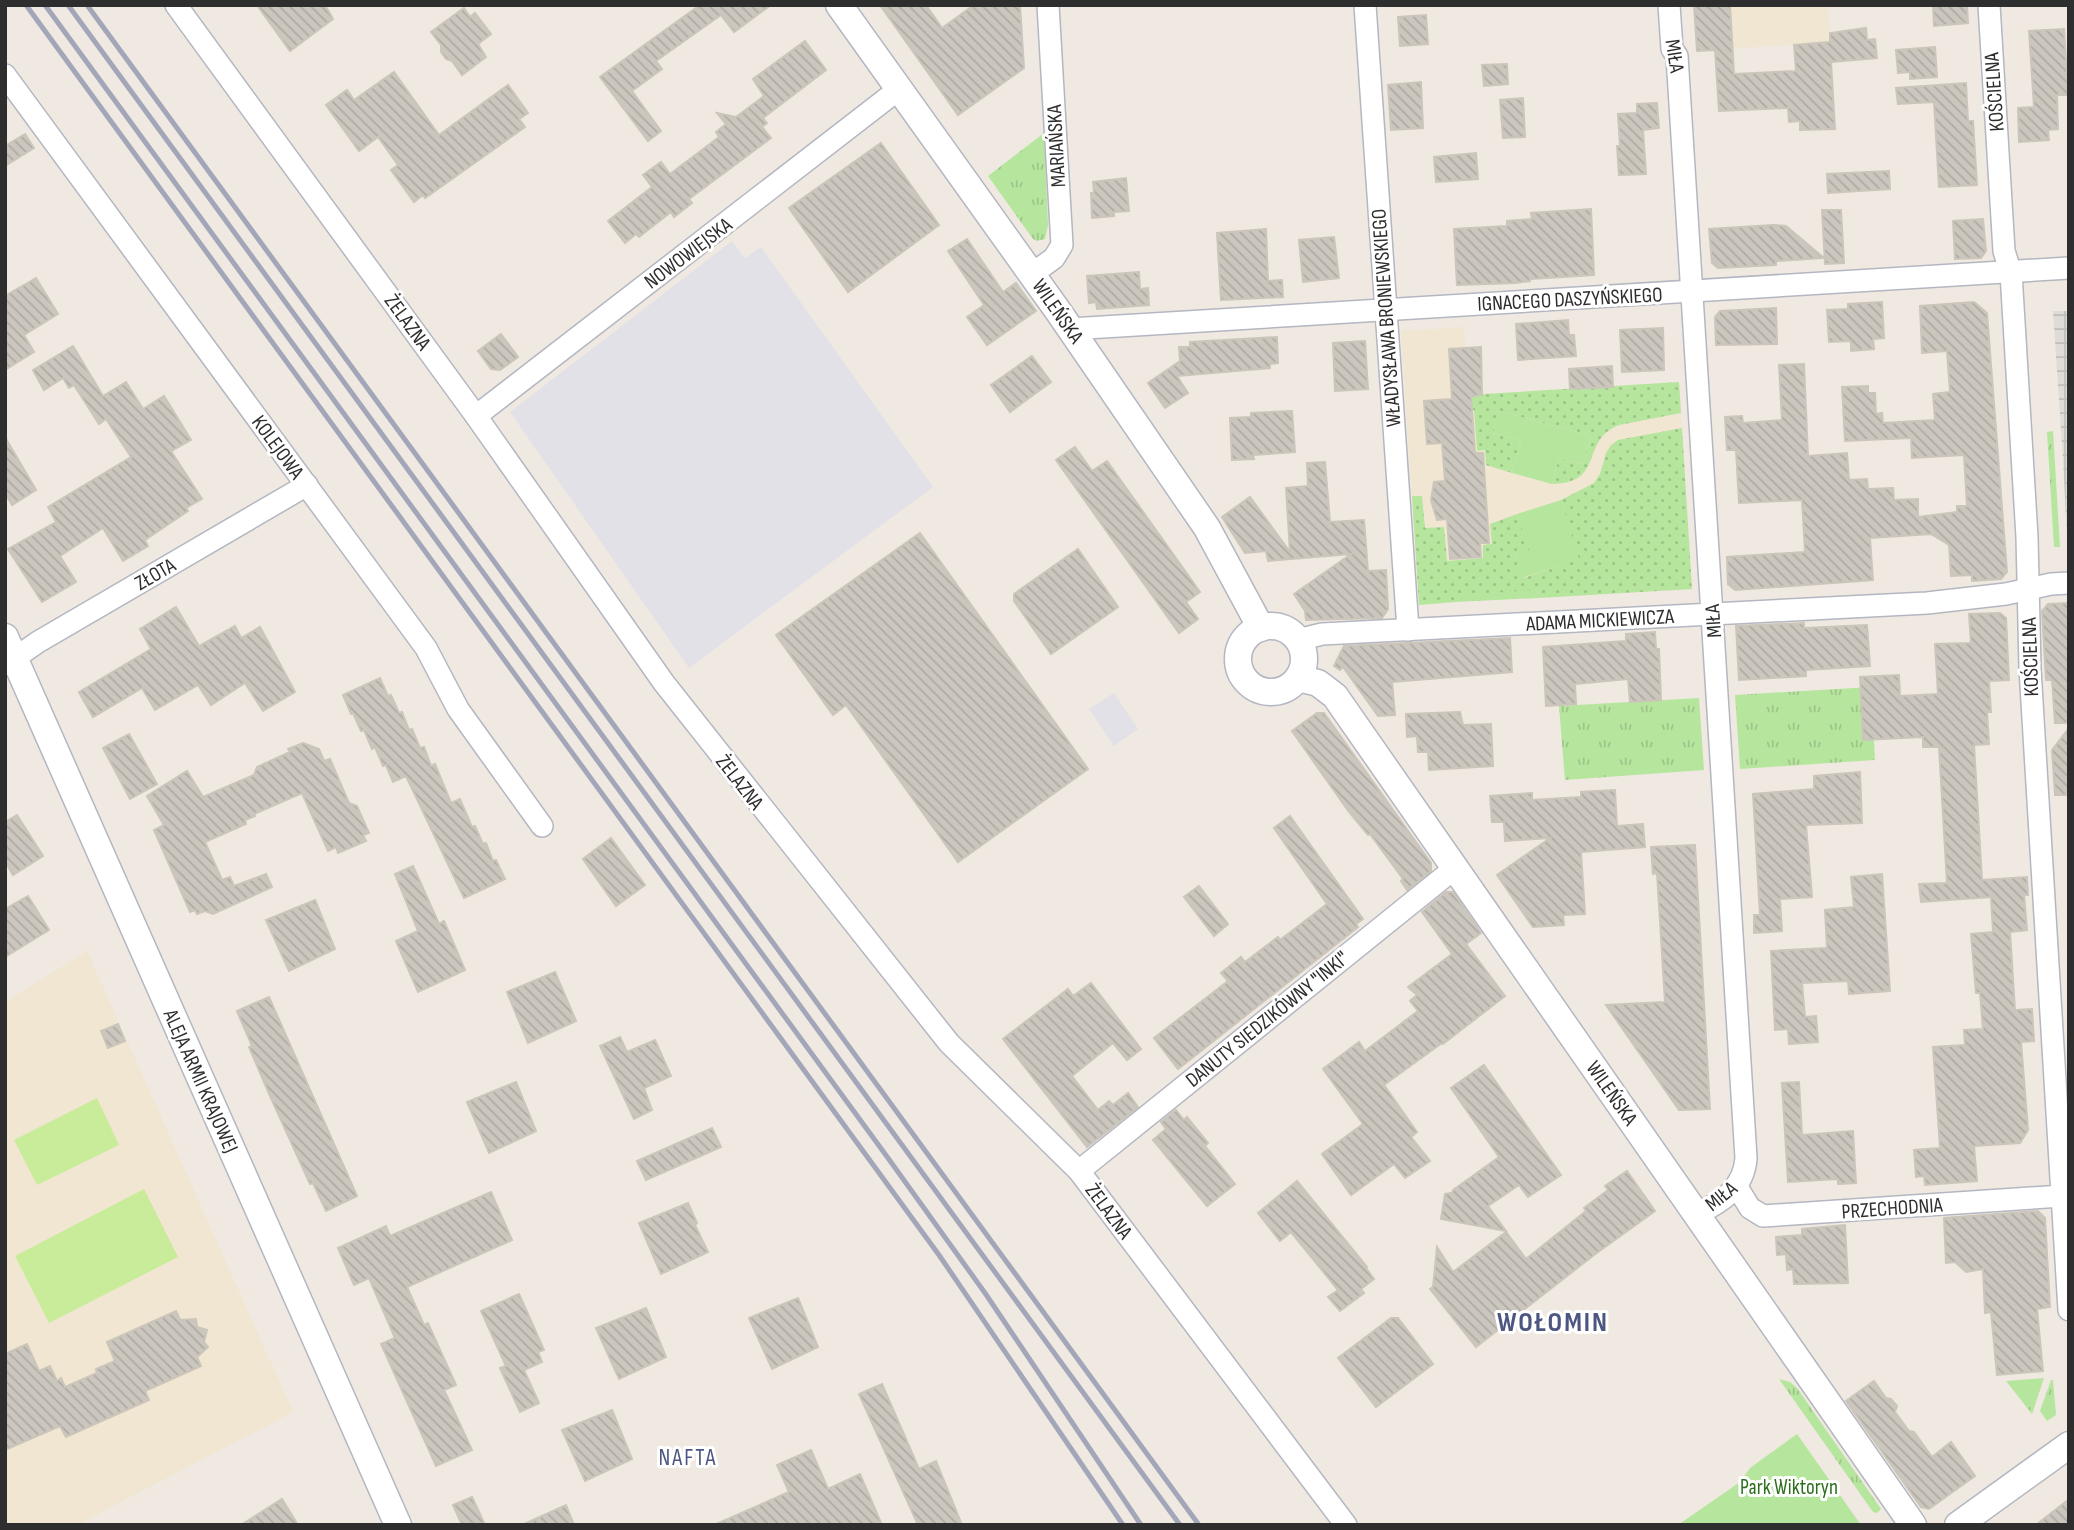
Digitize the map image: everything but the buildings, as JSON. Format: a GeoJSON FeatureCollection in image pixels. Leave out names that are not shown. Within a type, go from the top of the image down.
{"type":"FeatureCollection","features":[{"type":"Feature","properties":{"kind":"street","name":"ŻELAZNA"},"geometry":{"type":"LineString","coordinates":[[176,5],[476,416],[664,683],[949,1043],[1079,1171],[1346,1525]]}},
{"type":"Feature","properties":{"kind":"street","name":"WILEŃSKA"},"geometry":{"type":"LineString","coordinates":[[839,5],[1032,274],[1207,528],[1261,628]]}},
{"type":"Feature","properties":{"kind":"street","name":"MARIAŃSKA"},"geometry":{"type":"LineString","coordinates":[[1032,274],[1054,258],[1062,244],[1048,5]]}},
{"type":"Feature","properties":{"kind":"street","name":"WŁADYSŁAWA BRONIEWSKIEGO"},"geometry":{"type":"LineString","coordinates":[[1365,5],[1408,630]]}},
{"type":"Feature","properties":{"kind":"street","name":"MIŁA"},"geometry":{"type":"LineString","coordinates":[[1669,5],[1672,49],[1677,57],[1746,1158],[1744,1175],[1737,1187],[1697,1214]]}},
{"type":"Feature","properties":{"kind":"street","name":"KOŚCIELNA"},"geometry":{"type":"LineString","coordinates":[[1989,5],[2004,251],[2011,273],[2029,591],[2030,669],[2069,1310]]}},
{"type":"Feature","properties":{"kind":"street","name":"KOLEJOWA"},"geometry":{"type":"LineString","coordinates":[[5,75],[426,648],[458,709],[542,826]]}},
{"type":"Feature","properties":{"kind":"street","name":"NOWOWIEJSKA"},"geometry":{"type":"LineString","coordinates":[[476,416],[899,89]]}},
{"type":"Feature","properties":{"kind":"street","name":"IGNACEGO DASZYŃSKIEGO"},"geometry":{"type":"LineString","coordinates":[[1070,329],[2069,268]]}},
{"type":"Feature","properties":{"kind":"street","name":"ZŁOTA"},"geometry":{"type":"LineString","coordinates":[[8,653],[38,642],[307,485]]}},
{"type":"Feature","properties":{"kind":"street","name":"ADAMA MICKIEWICZA"},"geometry":{"type":"LineString","coordinates":[[1298,639],[1322,634],[1927,603],[2029,591],[2051,584],[2069,583]]}},
{"type":"Feature","properties":{"kind":"street"},"geometry":{"type":"LineString","coordinates":[[1278,626],[1298,639],[1304,663],[1292,685],[1276,692],[1258,690],[1245,680],[1238,663],[1241,645],[1253,631],[1278,626]]}},
{"type":"Feature","properties":{"kind":"street","name":"ALEJA ARMII KRAJOWEJ"},"geometry":{"type":"LineString","coordinates":[[8,653],[398,1525]]}},
{"type":"Feature","properties":{"kind":"street","name":"WILEŃSKA"},"geometry":{"type":"LineString","coordinates":[[1298,678],[1318,682],[1335,696],[1913,1525]]}},
{"type":"Feature","properties":{"kind":"street","name":"DANUTY SIEDZIKÓWNY \"INKI\""},"geometry":{"type":"LineString","coordinates":[[1079,1171],[1455,868]]}},
{"type":"Feature","properties":{"kind":"street","name":"PRZECHODNIA"},"geometry":{"type":"LineString","coordinates":[[1737,1187],[1749,1208],[1769,1216],[2062,1196]]}},
{"type":"Feature","properties":{"kind":"street"},"geometry":{"type":"LineString","coordinates":[[1958,1525],[2069,1445]]}},
{"type":"Feature","properties":{"kind":"shaded area"},"geometry":{"type":"Polygon","coordinates":[[[1694,5],[1828,5],[1830,42],[1697,51],[1694,5]]]}},
{"type":"Feature","properties":{"kind":"shaded area"},"geometry":{"type":"Polygon","coordinates":[[[732,241],[745,258],[761,247],[933,487],[689,668],[510,412],[732,241]]]}},
{"type":"Feature","properties":{"kind":"shaded area"},"geometry":{"type":"Polygon","coordinates":[[[2053,311],[2069,311],[2067,537],[2063,460],[2053,311]]]}},
{"type":"Feature","properties":{"kind":"shaded area"},"geometry":{"type":"Polygon","coordinates":[[[1464,327],[1469,395],[1679,382],[1692,589],[1538,598],[1537,590],[1454,595],[1455,602],[1419,605],[1401,331],[1464,327]]]}},
{"type":"Feature","properties":{"kind":"shaded area"},"geometry":{"type":"Polygon","coordinates":[[[1114,693],[1138,729],[1114,746],[1089,709],[1114,693]]]}},
{"type":"Feature","properties":{"kind":"shaded area"},"geometry":{"type":"Polygon","coordinates":[[[87,951],[293,1412],[77,1525],[5,1525],[5,1002],[87,951]]]}},
{"type":"Feature","properties":{"kind":"green space"},"geometry":{"type":"Polygon","coordinates":[[[1044,133],[1048,225],[1045,239],[1037,241],[988,176],[1044,133]]]}},
{"type":"Feature","properties":{"kind":"green space"},"geometry":{"type":"Polygon","coordinates":[[[1679,382],[1681,413],[1619,425],[1607,432],[1599,441],[1580,477],[1569,482],[1552,484],[1559,458],[1583,464],[1591,436],[1499,411],[1493,433],[1521,441],[1512,473],[1486,465],[1485,450],[1477,451],[1474,410],[1469,410],[1468,395],[1679,382]]]}},
{"type":"Feature","properties":{"kind":"green space"},"geometry":{"type":"Polygon","coordinates":[[[1499,411],[1591,436],[1583,464],[1559,458],[1552,484],[1512,473],[1521,441],[1493,433],[1499,411]]]}},
{"type":"Feature","properties":{"kind":"green space"},"geometry":{"type":"Polygon","coordinates":[[[1682,428],[1692,589],[1538,598],[1537,590],[1455,595],[1455,602],[1419,605],[1412,496],[1422,496],[1425,528],[1444,527],[1447,561],[1483,558],[1483,545],[1492,544],[1490,524],[1517,514],[1529,550],[1515,555],[1523,578],[1579,559],[1561,500],[1594,483],[1611,445],[1618,440],[1682,428]]]}},
{"type":"Feature","properties":{"kind":"green space"},"geometry":{"type":"Polygon","coordinates":[[[2053,431],[2060,547],[2054,547],[2047,432],[2053,431]]]}},
{"type":"Feature","properties":{"kind":"green space"},"geometry":{"type":"Polygon","coordinates":[[[1561,500],[1580,559],[1522,578],[1515,555],[1528,550],[1517,514],[1561,500]]]}},
{"type":"Feature","properties":{"kind":"green space"},"geometry":{"type":"Polygon","coordinates":[[[1537,589],[1538,598],[1455,602],[1454,595],[1537,589]]]}},
{"type":"Feature","properties":{"kind":"green space"},"geometry":{"type":"Polygon","coordinates":[[[1871,687],[1875,760],[1740,769],[1735,695],[1871,687]]]}},
{"type":"Feature","properties":{"kind":"green space"},"geometry":{"type":"Polygon","coordinates":[[[1699,698],[1704,770],[1565,780],[1559,706],[1699,698]]]}},
{"type":"Feature","properties":{"kind":"green space"},"geometry":{"type":"Polygon","coordinates":[[[97,1098],[119,1145],[37,1185],[14,1140],[97,1098]]]}},
{"type":"Feature","properties":{"kind":"green space"},"geometry":{"type":"Polygon","coordinates":[[[144,1189],[178,1257],[49,1323],[15,1256],[144,1189]]]}},
{"type":"Feature","properties":{"kind":"green space"},"geometry":{"type":"Polygon","coordinates":[[[2044,1378],[2032,1414],[2006,1381],[2044,1378]]]}},
{"type":"Feature","properties":{"kind":"green space"},"geometry":{"type":"Polygon","coordinates":[[[1779,1379],[1790,1382],[1797,1388],[1881,1509],[1877,1513],[1873,1512],[1779,1379]]]}},
{"type":"Feature","properties":{"kind":"green space"},"geometry":{"type":"Polygon","coordinates":[[[2051,1380],[2056,1415],[2047,1421],[2040,1411],[2051,1380]]]}},
{"type":"Feature","properties":{"kind":"green space","name":"Park Wiktoryn"},"geometry":{"type":"Polygon","coordinates":[[[1797,1434],[1861,1525],[1678,1525],[1740,1482],[1750,1468],[1797,1434]]]}},
{"type":"Feature","properties":{"kind":"railway"},"geometry":{"type":"LineString","coordinates":[[26,5],[939,1255],[1123,1525]]}},
{"type":"Feature","properties":{"kind":"railway"},"geometry":{"type":"LineString","coordinates":[[45,5],[888,1158],[985,1293],[1141,1525]]}},
{"type":"Feature","properties":{"kind":"railway"},"geometry":{"type":"LineString","coordinates":[[68,5],[1180,1525]]}},
{"type":"Feature","properties":{"kind":"railway"},"geometry":{"type":"LineString","coordinates":[[87,5],[1199,1525]]}},
{"type":"Feature","properties":{"kind":"district","name":"WOŁOMIN"},"geometry":{"type":"Point","coordinates":[1553,1321]}},
{"type":"Feature","properties":{"kind":"district","name":"NAFTA"},"geometry":{"type":"Point","coordinates":[688,1457]}}]}
